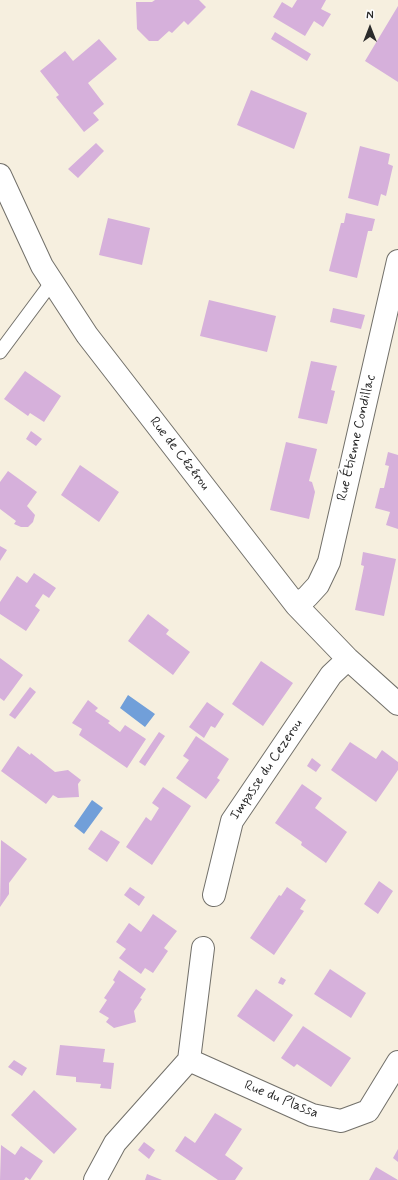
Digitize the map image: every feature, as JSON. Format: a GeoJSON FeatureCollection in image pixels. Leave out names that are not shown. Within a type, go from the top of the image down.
{"type":"FeatureCollection","features":[{"type":"Feature","properties":{"kind":"street","name":"Rue de Cézérou"},"geometry":{"type":"LineString","coordinates":[[0,175],[42,266],[87,335],[296,604],[348,659],[398,704]]}},
{"type":"Feature","properties":{"kind":"street","name":"Rue Étienne Condillac"},"geometry":{"type":"LineString","coordinates":[[296,604],[307,597],[318,585],[329,562],[398,261]]}},
{"type":"Feature","properties":{"kind":"street","name":"Impasse du Cezerou"},"geometry":{"type":"LineString","coordinates":[[214,895],[232,821],[331,675],[348,659]]}},
{"type":"Feature","properties":{"kind":"street"},"geometry":{"type":"LineString","coordinates":[[95,1180],[115,1143],[189,1060],[203,948]]}},
{"type":"Feature","properties":{"kind":"street","name":"Rue du Plassa"},"geometry":{"type":"LineString","coordinates":[[189,1060],[312,1115],[341,1121],[368,1110],[398,1062]]}},
{"type":"Feature","properties":{"kind":"lane"},"geometry":{"type":"LineString","coordinates":[[0,352],[52,282]]}},
{"type":"Feature","properties":{"kind":"water"},"geometry":{"type":"Polygon","coordinates":[[[128,695],[155,714],[145,727],[120,708],[128,695]]]}},
{"type":"Feature","properties":{"kind":"water"},"geometry":{"type":"Polygon","coordinates":[[[92,800],[103,808],[84,834],[74,826],[92,800]]]}},
{"type":"Feature","properties":{"kind":"building"},"geometry":{"type":"Polygon","coordinates":[[[155,0],[199,0],[206,7],[188,25],[184,21],[172,33],[169,31],[158,41],[149,41],[137,29],[136,2],[152,2],[155,0]]]}},
{"type":"Feature","properties":{"kind":"building"},"geometry":{"type":"Polygon","coordinates":[[[297,0],[326,0],[321,9],[331,14],[323,27],[314,21],[305,36],[273,17],[282,2],[292,8],[297,0]]]}},
{"type":"Feature","properties":{"kind":"building"},"geometry":{"type":"Polygon","coordinates":[[[398,6],[398,82],[365,61],[398,6]]]}},
{"type":"Feature","properties":{"kind":"building"},"geometry":{"type":"Polygon","coordinates":[[[275,32],[311,54],[307,61],[271,39],[275,32]]]}},
{"type":"Feature","properties":{"kind":"building"},"geometry":{"type":"Polygon","coordinates":[[[99,39],[117,59],[88,83],[104,104],[93,113],[99,120],[84,132],[56,97],[59,95],[40,71],[65,51],[73,61],[99,39]]]}},
{"type":"Feature","properties":{"kind":"building"},"geometry":{"type":"Polygon","coordinates":[[[251,90],[307,113],[294,149],[237,125],[251,90]]]}},
{"type":"Feature","properties":{"kind":"building"},"geometry":{"type":"Polygon","coordinates":[[[96,143],[104,151],[78,178],[68,169],[96,143]]]}},
{"type":"Feature","properties":{"kind":"building"},"geometry":{"type":"Polygon","coordinates":[[[360,146],[390,154],[388,164],[393,166],[386,196],[381,194],[378,206],[348,198],[360,146]]]}},
{"type":"Feature","properties":{"kind":"building"},"geometry":{"type":"Polygon","coordinates":[[[346,213],[375,219],[372,231],[368,231],[357,278],[329,271],[341,223],[344,223],[346,213]]]}},
{"type":"Feature","properties":{"kind":"building"},"geometry":{"type":"Polygon","coordinates":[[[108,218],[150,228],[142,265],[99,255],[108,218]]]}},
{"type":"Feature","properties":{"kind":"building"},"geometry":{"type":"Polygon","coordinates":[[[209,300],[276,316],[267,352],[200,336],[209,300]]]}},
{"type":"Feature","properties":{"kind":"building"},"geometry":{"type":"Polygon","coordinates":[[[333,308],[365,315],[361,329],[330,322],[333,308]]]}},
{"type":"Feature","properties":{"kind":"building"},"geometry":{"type":"Polygon","coordinates":[[[311,361],[337,366],[331,390],[335,391],[327,424],[298,418],[311,361]]]}},
{"type":"Feature","properties":{"kind":"building"},"geometry":{"type":"Polygon","coordinates":[[[25,371],[61,396],[44,422],[30,413],[28,416],[4,399],[25,371]]]}},
{"type":"Feature","properties":{"kind":"building"},"geometry":{"type":"Polygon","coordinates":[[[31,431],[42,439],[36,446],[26,439],[31,431]]]}},
{"type":"Feature","properties":{"kind":"building"},"geometry":{"type":"Polygon","coordinates":[[[286,442],[317,449],[309,481],[312,482],[315,492],[309,519],[270,510],[286,442]]]}},
{"type":"Feature","properties":{"kind":"building"},"geometry":{"type":"Polygon","coordinates":[[[388,452],[398,455],[398,529],[386,525],[390,512],[375,508],[380,488],[384,488],[389,466],[385,465],[388,452]]]}},
{"type":"Feature","properties":{"kind":"building"},"geometry":{"type":"Polygon","coordinates":[[[80,465],[119,492],[99,522],[61,495],[80,465]]]}},
{"type":"Feature","properties":{"kind":"building"},"geometry":{"type":"Polygon","coordinates":[[[8,471],[37,492],[27,506],[35,515],[33,522],[28,527],[21,527],[14,524],[16,521],[0,509],[0,482],[8,471]]]}},
{"type":"Feature","properties":{"kind":"building"},"geometry":{"type":"Polygon","coordinates":[[[0,546],[7,550],[0,561],[0,546]]]}},
{"type":"Feature","properties":{"kind":"building"},"geometry":{"type":"Polygon","coordinates":[[[363,552],[396,559],[384,616],[355,610],[364,566],[361,565],[363,552]]]}},
{"type":"Feature","properties":{"kind":"building"},"geometry":{"type":"Polygon","coordinates":[[[34,573],[56,588],[49,598],[43,594],[35,606],[40,610],[26,631],[0,614],[0,602],[17,576],[27,583],[34,573]]]}},
{"type":"Feature","properties":{"kind":"building"},"geometry":{"type":"Polygon","coordinates":[[[148,614],[169,630],[166,634],[190,652],[173,675],[128,641],[148,614]]]}},
{"type":"Feature","properties":{"kind":"building"},"geometry":{"type":"Polygon","coordinates":[[[0,658],[23,675],[4,701],[0,698],[0,658]]]}},
{"type":"Feature","properties":{"kind":"building"},"geometry":{"type":"Polygon","coordinates":[[[261,661],[293,683],[263,726],[232,704],[261,661]]]}},
{"type":"Feature","properties":{"kind":"building"},"geometry":{"type":"Polygon","coordinates":[[[30,687],[36,692],[15,719],[9,715],[30,687]]]}},
{"type":"Feature","properties":{"kind":"building"},"geometry":{"type":"Polygon","coordinates":[[[88,700],[98,708],[95,711],[110,721],[108,723],[120,732],[125,725],[146,739],[127,768],[79,735],[82,729],[72,723],[88,700]]]}},
{"type":"Feature","properties":{"kind":"building"},"geometry":{"type":"Polygon","coordinates":[[[207,702],[224,714],[215,728],[211,726],[204,738],[189,727],[207,702]]]}},
{"type":"Feature","properties":{"kind":"building"},"geometry":{"type":"Polygon","coordinates":[[[159,732],[165,736],[145,766],[139,762],[159,732]]]}},
{"type":"Feature","properties":{"kind":"building"},"geometry":{"type":"Polygon","coordinates":[[[196,736],[229,759],[217,778],[220,780],[206,799],[176,778],[189,760],[183,756],[196,736]]]}},
{"type":"Feature","properties":{"kind":"building"},"geometry":{"type":"Polygon","coordinates":[[[350,742],[376,759],[382,750],[398,762],[398,770],[376,802],[331,770],[350,742]]]}},
{"type":"Feature","properties":{"kind":"building"},"geometry":{"type":"Polygon","coordinates":[[[18,746],[30,755],[31,753],[55,772],[68,770],[81,780],[78,784],[79,797],[58,798],[53,795],[46,804],[1,771],[18,746]]]}},
{"type":"Feature","properties":{"kind":"building"},"geometry":{"type":"Polygon","coordinates":[[[312,758],[321,765],[316,772],[307,766],[312,758]]]}},
{"type":"Feature","properties":{"kind":"building"},"geometry":{"type":"Polygon","coordinates":[[[302,784],[322,798],[315,808],[347,832],[326,863],[301,845],[302,842],[275,823],[302,784]]]}},
{"type":"Feature","properties":{"kind":"building"},"geometry":{"type":"Polygon","coordinates":[[[163,787],[191,806],[152,865],[126,847],[146,817],[151,821],[159,808],[152,803],[163,787]]]}},
{"type":"Feature","properties":{"kind":"building"},"geometry":{"type":"Polygon","coordinates":[[[101,830],[120,842],[107,862],[88,849],[101,830]]]}},
{"type":"Feature","properties":{"kind":"building"},"geometry":{"type":"Polygon","coordinates":[[[1,840],[27,859],[9,883],[9,894],[0,907],[1,840]]]}},
{"type":"Feature","properties":{"kind":"building"},"geometry":{"type":"Polygon","coordinates":[[[379,881],[393,891],[378,914],[364,904],[379,881]]]}},
{"type":"Feature","properties":{"kind":"building"},"geometry":{"type":"Polygon","coordinates":[[[130,887],[145,897],[139,906],[124,895],[130,887]]]}},
{"type":"Feature","properties":{"kind":"building"},"geometry":{"type":"Polygon","coordinates":[[[287,887],[306,900],[300,909],[304,911],[274,955],[250,938],[279,895],[281,896],[287,887]]]}},
{"type":"Feature","properties":{"kind":"building"},"geometry":{"type":"Polygon","coordinates":[[[153,914],[177,931],[164,948],[168,951],[153,973],[145,968],[141,974],[119,958],[126,949],[116,942],[129,923],[141,932],[153,914]]]}},
{"type":"Feature","properties":{"kind":"building"},"geometry":{"type":"Polygon","coordinates":[[[330,969],[366,993],[351,1018],[314,994],[330,969]]]}},
{"type":"Feature","properties":{"kind":"building"},"geometry":{"type":"Polygon","coordinates":[[[119,970],[146,989],[140,998],[142,999],[134,1011],[136,1022],[114,1028],[106,1022],[109,1018],[99,1012],[107,1000],[104,998],[115,982],[113,980],[119,970]]]}},
{"type":"Feature","properties":{"kind":"building"},"geometry":{"type":"Polygon","coordinates":[[[281,977],[286,980],[283,985],[278,983],[281,977]]]}},
{"type":"Feature","properties":{"kind":"building"},"geometry":{"type":"Polygon","coordinates":[[[256,989],[293,1015],[274,1042],[237,1016],[256,989]]]}},
{"type":"Feature","properties":{"kind":"building"},"geometry":{"type":"Polygon","coordinates":[[[303,1026],[351,1058],[331,1087],[297,1064],[294,1067],[281,1058],[303,1026]]]}},
{"type":"Feature","properties":{"kind":"building"},"geometry":{"type":"Polygon","coordinates":[[[60,1045],[105,1049],[103,1062],[114,1063],[111,1089],[100,1088],[101,1084],[76,1082],[76,1077],[56,1075],[60,1045]]]}},
{"type":"Feature","properties":{"kind":"building"},"geometry":{"type":"Polygon","coordinates":[[[14,1060],[27,1068],[22,1076],[8,1067],[14,1060]]]}},
{"type":"Feature","properties":{"kind":"building"},"geometry":{"type":"Polygon","coordinates":[[[34,1090],[77,1129],[54,1154],[11,1115],[34,1090]]]}},
{"type":"Feature","properties":{"kind":"building"},"geometry":{"type":"Polygon","coordinates":[[[215,1113],[242,1129],[225,1155],[243,1168],[235,1180],[218,1180],[175,1151],[185,1136],[195,1143],[215,1113]]]}},
{"type":"Feature","properties":{"kind":"building"},"geometry":{"type":"Polygon","coordinates":[[[144,1142],[155,1150],[149,1159],[138,1150],[144,1142]]]}},
{"type":"Feature","properties":{"kind":"building"},"geometry":{"type":"Polygon","coordinates":[[[1,1145],[15,1155],[21,1146],[43,1161],[30,1180],[26,1177],[24,1180],[0,1180],[1,1145]]]}},
{"type":"Feature","properties":{"kind":"building"},"geometry":{"type":"Polygon","coordinates":[[[398,1149],[398,1162],[393,1158],[398,1149]]]}},
{"type":"Feature","properties":{"kind":"building"},"geometry":{"type":"Polygon","coordinates":[[[376,1167],[398,1180],[369,1180],[376,1167]]]}},
{"type":"Feature","properties":{"kind":"building"},"geometry":{"type":"Polygon","coordinates":[[[147,1174],[162,1180],[145,1180],[147,1174]]]}}]}
